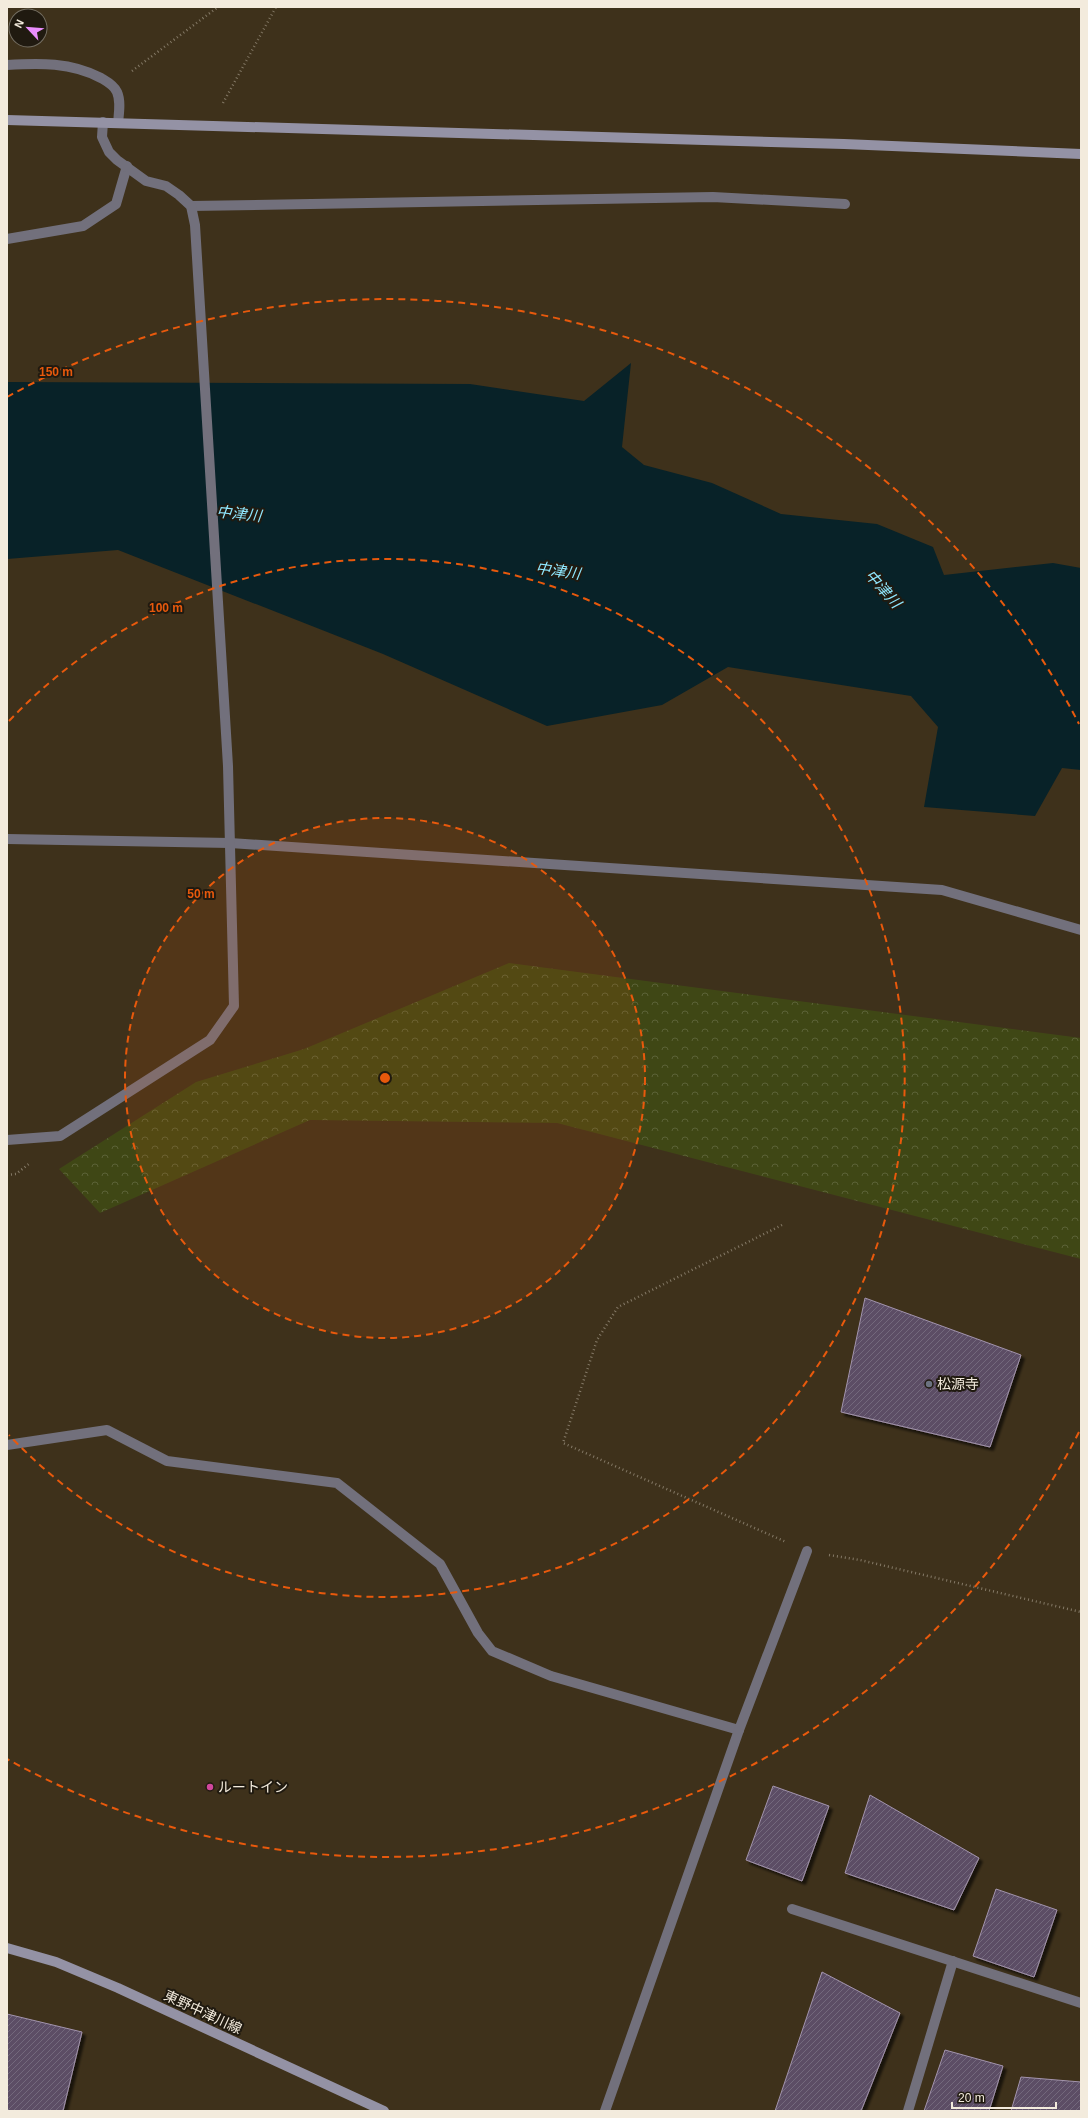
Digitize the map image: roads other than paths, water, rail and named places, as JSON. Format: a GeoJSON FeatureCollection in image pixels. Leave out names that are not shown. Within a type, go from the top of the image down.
{"type":"FeatureCollection","features":[{"type":"Feature","properties":{"kind":"street"},"geometry":{"type":"LineString","coordinates":[[7,65],[46,63],[64,65],[95,75],[117,91],[119,100],[118,123]]}},
{"type":"Feature","properties":{"kind":"street"},"geometry":{"type":"LineString","coordinates":[[7,120],[103,122],[220,128],[828,144],[1081,154]]}},
{"type":"Feature","properties":{"kind":"street"},"geometry":{"type":"LineString","coordinates":[[7,1140],[60,1136],[210,1040],[234,1006],[228,766],[195,225],[191,206],[166,186],[146,181],[117,160],[109,152],[102,137],[103,122]]}},
{"type":"Feature","properties":{"kind":"street"},"geometry":{"type":"LineString","coordinates":[[7,238],[83,226],[116,204],[126,166]]}},
{"type":"Feature","properties":{"kind":"street"},"geometry":{"type":"LineString","coordinates":[[191,206],[713,197],[846,204]]}},
{"type":"Feature","properties":{"kind":"street"},"geometry":{"type":"LineString","coordinates":[[7,839],[230,843],[942,890],[1081,930]]}},
{"type":"Feature","properties":{"kind":"street"},"geometry":{"type":"LineString","coordinates":[[7,1445],[107,1430],[167,1461],[337,1483],[440,1564],[478,1633],[492,1651],[551,1676],[739,1730]]}},
{"type":"Feature","properties":{"kind":"street"},"geometry":{"type":"LineString","coordinates":[[605,2111],[739,1730],[807,1551]]}},
{"type":"Feature","properties":{"kind":"street"},"geometry":{"type":"LineString","coordinates":[[792,1909],[1081,2003]]}},
{"type":"Feature","properties":{"kind":"street","name":"東野中津川線"},"geometry":{"type":"LineString","coordinates":[[7,1948],[56,1962],[118,1988],[384,2111]]}},
{"type":"Feature","properties":{"kind":"street"},"geometry":{"type":"LineString","coordinates":[[908,2111],[953,1961]]}},
{"type":"Feature","properties":{"kind":"water","name":"中津川"},"geometry":{"type":"Polygon","coordinates":[[[631,363],[622,447],[644,465],[712,483],[781,514],[877,524],[933,547],[944,575],[1053,563],[1081,568],[1081,770],[1062,768],[1035,816],[924,807],[938,727],[911,696],[728,667],[662,705],[547,726],[383,654],[118,550],[7,559],[7,382],[470,384],[584,401],[631,363]]]}},
{"type":"Feature","properties":{"kind":"place","name":"松源寺"},"geometry":{"type":"Point","coordinates":[929,1384]}},
{"type":"Feature","properties":{"kind":"place","name":"ルートイン"},"geometry":{"type":"Point","coordinates":[210,1787]}}]}
